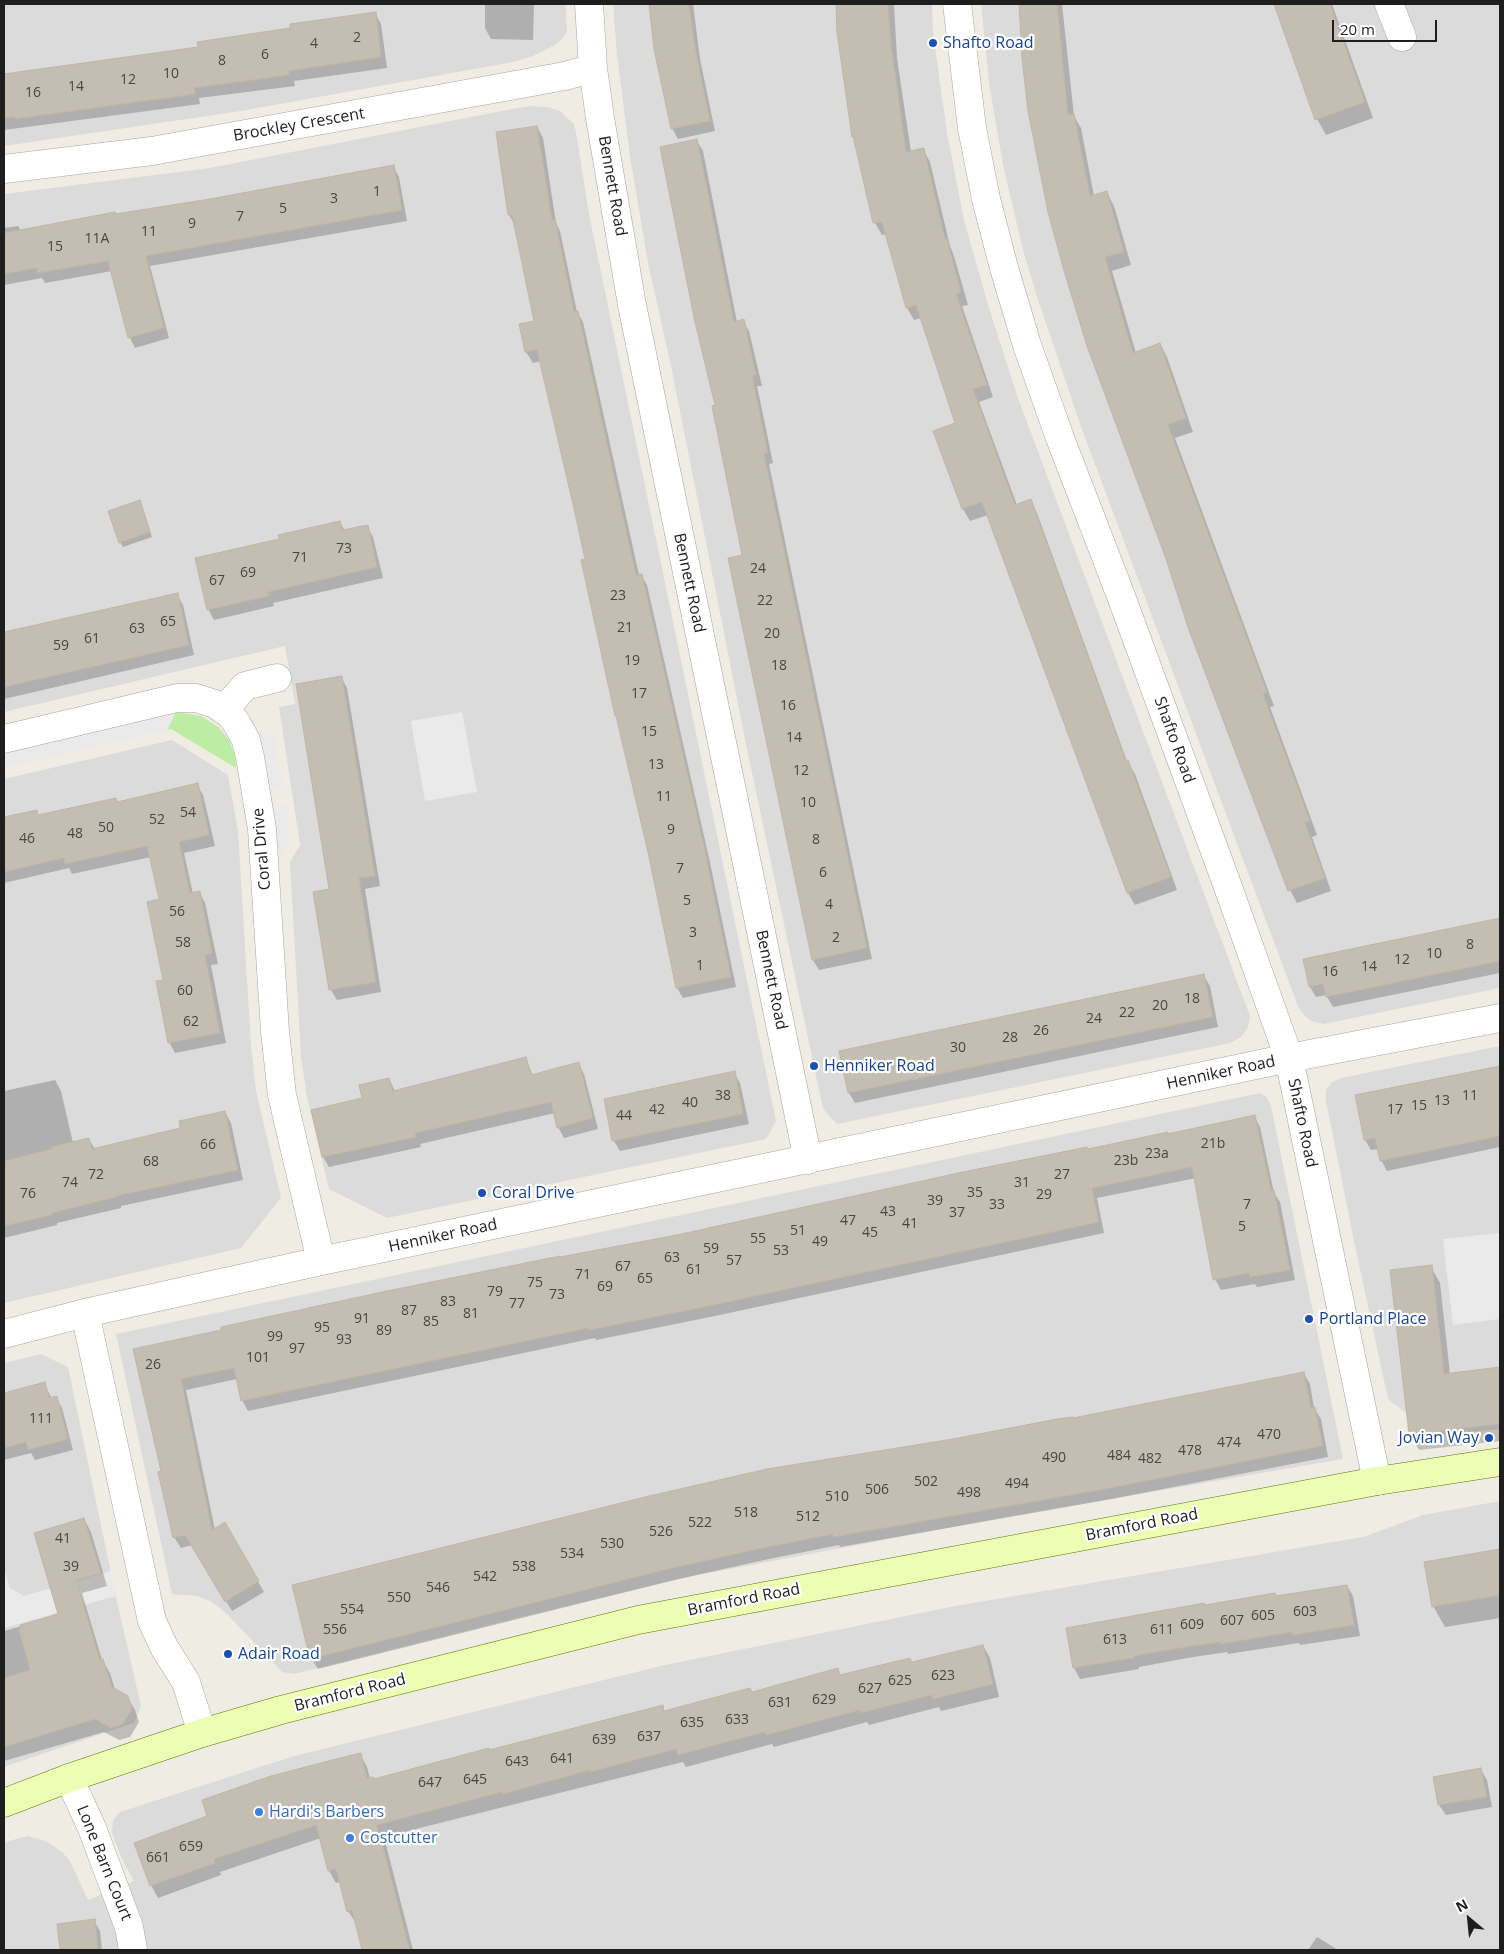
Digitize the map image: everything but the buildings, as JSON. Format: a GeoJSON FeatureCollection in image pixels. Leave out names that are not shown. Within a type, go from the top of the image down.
{"type":"FeatureCollection","features":[{"type":"Feature","properties":{"kind":"main road","name":"Bramford Road"},"geometry":{"type":"LineString","coordinates":[[4,1803],[69,1778],[202,1733],[281,1710],[638,1620],[1377,1481],[1500,1462]]}},
{"type":"Feature","properties":{"kind":"street","name":"Bennett Road"},"geometry":{"type":"LineString","coordinates":[[588,4],[593,68],[632,305],[808,1160]]}},
{"type":"Feature","properties":{"kind":"street","name":"Shafto Road"},"geometry":{"type":"LineString","coordinates":[[957,4],[972,128],[986,199],[1004,268],[1060,438],[1121,596],[1222,869],[1289,1058],[1377,1481]]}},
{"type":"Feature","properties":{"kind":"street"},"geometry":{"type":"LineString","coordinates":[[1389,4],[1402,37]]}},
{"type":"Feature","properties":{"kind":"street","name":"Brockley Crescent"},"geometry":{"type":"LineString","coordinates":[[4,169],[152,151],[565,76],[593,68]]}},
{"type":"Feature","properties":{"kind":"street"},"geometry":{"type":"LineString","coordinates":[[224,710],[245,686],[276,678]]}},
{"type":"Feature","properties":{"kind":"street","name":"Coral Drive"},"geometry":{"type":"LineString","coordinates":[[4,739],[177,698],[196,698],[215,704],[231,715],[241,731],[246,740],[253,770],[263,838],[277,1059],[282,1095],[321,1261]]}},
{"type":"Feature","properties":{"kind":"street","name":"Henniker Road"},"geometry":{"type":"LineString","coordinates":[[4,1334],[85,1313],[321,1261],[1289,1058],[1500,1018]]}},
{"type":"Feature","properties":{"kind":"street"},"geometry":{"type":"LineString","coordinates":[[85,1313],[152,1620],[164,1647],[186,1682],[202,1733]]}},
{"type":"Feature","properties":{"kind":"street","name":"Lone Barn Court"},"geometry":{"type":"LineString","coordinates":[[69,1778],[92,1828],[129,1927],[133,1950]]}},
{"type":"Feature","properties":{"kind":"shaded area"},"geometry":{"type":"Polygon","coordinates":[[[4,4],[566,4],[567,32],[555,45],[533,56],[513,62],[241,111],[4,146],[4,4]]]}},
{"type":"Feature","properties":{"kind":"shaded area"},"geometry":{"type":"Polygon","coordinates":[[[613,4],[932,4],[933,33],[947,133],[964,220],[989,308],[1018,398],[1250,1016],[1248,1027],[1241,1037],[1230,1043],[837,1124],[823,1109],[746,744],[671,366],[648,263],[630,156],[617,56],[613,4]]]}},
{"type":"Feature","properties":{"kind":"shaded area"},"geometry":{"type":"Polygon","coordinates":[[[981,4],[1500,4],[1500,988],[1324,1024],[1311,1021],[1302,1013],[1298,1006],[1080,424],[1036,294],[1023,250],[1003,165],[989,83],[981,4]]]}},
{"type":"Feature","properties":{"kind":"shaded area"},"geometry":{"type":"Polygon","coordinates":[[[534,106],[548,107],[560,111],[574,124],[576,132],[589,214],[776,1121],[766,1139],[387,1218],[329,1189],[307,1097],[301,1057],[290,862],[300,845],[279,707],[295,704],[285,646],[4,712],[4,194],[210,168],[534,106]]]}},
{"type":"Feature","properties":{"kind":"shaded area"},"geometry":{"type":"Polygon","coordinates":[[[176,712],[167,730],[4,768],[4,753],[176,712]]]}},
{"type":"Feature","properties":{"kind":"shaded area"},"geometry":{"type":"Polygon","coordinates":[[[462,712],[477,792],[425,801],[411,721],[462,712]]]}},
{"type":"Feature","properties":{"kind":"shaded area"},"geometry":{"type":"Polygon","coordinates":[[[259,730],[276,739],[283,788],[269,790],[259,730]]]}},
{"type":"Feature","properties":{"kind":"shaded area"},"geometry":{"type":"Polygon","coordinates":[[[172,740],[228,775],[238,831],[251,1045],[256,1090],[281,1198],[241,1248],[4,1303],[4,779],[172,740]]]}},
{"type":"Feature","properties":{"kind":"shaded area"},"geometry":{"type":"Polygon","coordinates":[[[286,805],[290,842],[278,863],[272,807],[286,805]]]}},
{"type":"Feature","properties":{"kind":"shaded area"},"geometry":{"type":"Polygon","coordinates":[[[1500,1046],[1500,1429],[1436,1436],[1388,1399],[1354,1241],[1326,1101],[1326,1090],[1332,1082],[1341,1078],[1500,1046]]]}},
{"type":"Feature","properties":{"kind":"shaded area"},"geometry":{"type":"Polygon","coordinates":[[[1260,1093],[1266,1096],[1271,1106],[1343,1459],[1012,1516],[698,1575],[294,1674],[282,1672],[227,1614],[212,1602],[197,1596],[172,1594],[116,1334],[1260,1093]]]}},
{"type":"Feature","properties":{"kind":"shaded area"},"geometry":{"type":"Polygon","coordinates":[[[1500,1233],[1500,1319],[1453,1325],[1443,1239],[1500,1233]]]}},
{"type":"Feature","properties":{"kind":"shaded area"},"geometry":{"type":"Polygon","coordinates":[[[41,1354],[68,1367],[141,1706],[134,1723],[4,1767],[4,1363],[41,1354]]]}},
{"type":"Feature","properties":{"kind":"shaded area"},"geometry":{"type":"Polygon","coordinates":[[[1500,1501],[1500,1950],[4,1950],[4,1843],[19,1838],[28,1836],[48,1842],[63,1853],[70,1861],[88,1900],[134,1881],[120,1855],[112,1832],[113,1820],[120,1812],[294,1756],[665,1665],[955,1606],[1363,1537],[1423,1515],[1500,1501]]]}},
{"type":"Feature","properties":{"kind":"shaded area"},"geometry":{"type":"Polygon","coordinates":[[[4,1568],[10,1588],[24,1596],[111,1571],[116,1596],[4,1628],[4,1568]]]}},
{"type":"Feature","properties":{"kind":"green space"},"geometry":{"type":"Polygon","coordinates":[[[176,712],[201,716],[218,727],[229,740],[235,755],[236,768],[171,729],[167,730],[176,712]]]}},
{"type":"Feature","properties":{"kind":"place","name":"Shafto Road"},"geometry":{"type":"Point","coordinates":[933,43]}},
{"type":"Feature","properties":{"kind":"place","name":"Henniker Road"},"geometry":{"type":"Point","coordinates":[814,1066]}},
{"type":"Feature","properties":{"kind":"place","name":"Coral Drive"},"geometry":{"type":"Point","coordinates":[482,1193]}},
{"type":"Feature","properties":{"kind":"place","name":"Portland Place"},"geometry":{"type":"Point","coordinates":[1309,1319]}},
{"type":"Feature","properties":{"kind":"place","name":"Jovian Way"},"geometry":{"type":"Point","coordinates":[1489,1438]}},
{"type":"Feature","properties":{"kind":"place","name":"Adair Road"},"geometry":{"type":"Point","coordinates":[228,1654]}},
{"type":"Feature","properties":{"kind":"place","name":"Hardi's Barbers"},"geometry":{"type":"Point","coordinates":[259,1812]}},
{"type":"Feature","properties":{"kind":"place","name":"Costcutter"},"geometry":{"type":"Point","coordinates":[350,1838]}}]}
